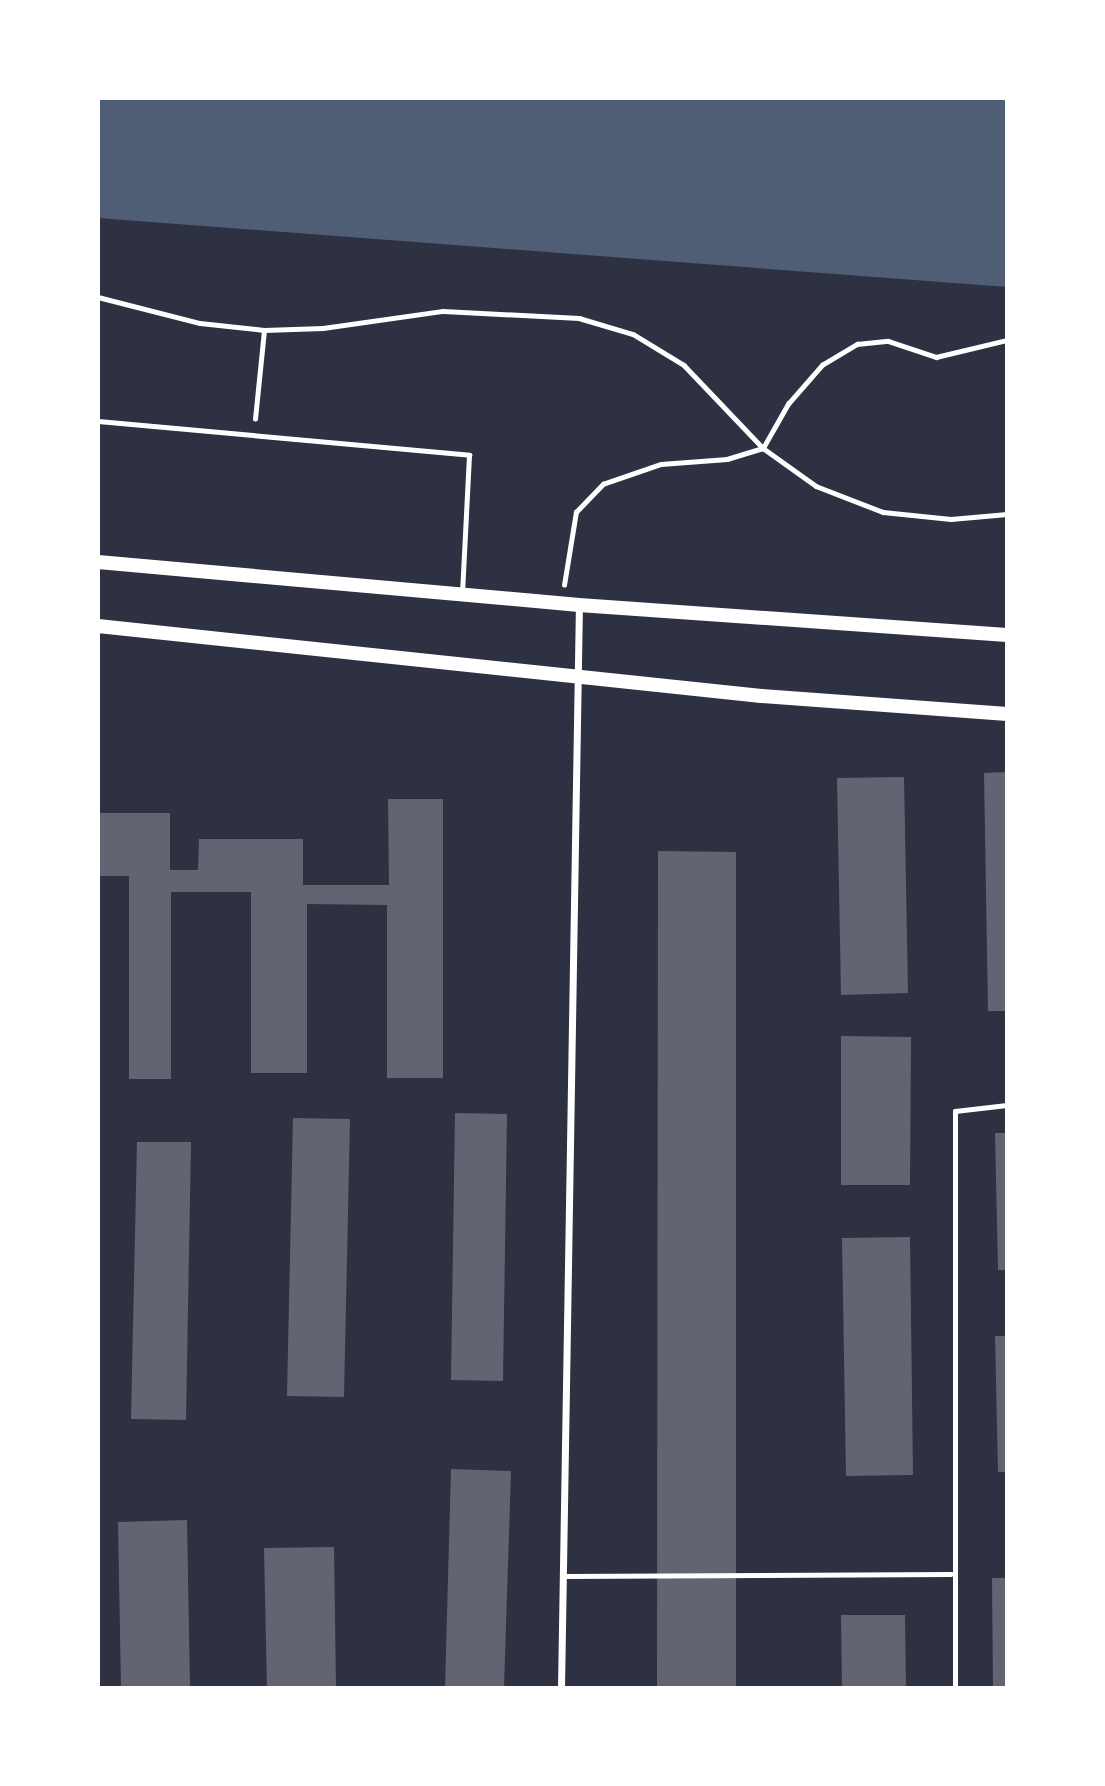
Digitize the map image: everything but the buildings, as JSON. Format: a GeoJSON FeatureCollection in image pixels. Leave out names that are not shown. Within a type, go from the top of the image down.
{"type":"FeatureCollection","features":[{"type":"Feature","properties":{"kind":"main road"},"geometry":{"type":"LineString","coordinates":[[98,562],[561,604],[1007,635]]}},
{"type":"Feature","properties":{"kind":"main road"},"geometry":{"type":"LineString","coordinates":[[98,626],[761,696],[1007,714]]}},
{"type":"Feature","properties":{"kind":"street"},"geometry":{"type":"LineString","coordinates":[[561,1688],[575,675],[579,605]]}},
{"type":"Feature","properties":{"kind":"lane"},"geometry":{"type":"LineString","coordinates":[[98,421],[469,455],[462,594]]}},
{"type":"Feature","properties":{"kind":"lane"},"geometry":{"type":"LineString","coordinates":[[955,1688],[951,1574],[955,1111],[1007,1105]]}},
{"type":"Feature","properties":{"kind":"lane"},"geometry":{"type":"LineString","coordinates":[[563,1576],[951,1574]]}},
{"type":"Feature","properties":{"kind":"path"},"geometry":{"type":"LineString","coordinates":[[98,297],[200,323],[264,330],[323,328],[443,311],[579,318],[633,334],[684,365],[763,448],[816,486],[883,512],[951,519],[1007,514]]}},
{"type":"Feature","properties":{"kind":"path"},"geometry":{"type":"LineString","coordinates":[[253,435],[264,330]]}},
{"type":"Feature","properties":{"kind":"path"},"geometry":{"type":"LineString","coordinates":[[561,604],[576,512],[603,484],[661,464],[727,459],[763,448],[788,404],[822,365],[857,344],[888,341],[936,357],[1007,340]]}},
{"type":"Feature","properties":{"kind":"water"},"geometry":{"type":"Polygon","coordinates":[[[98,98],[1007,98],[1007,287],[98,218],[98,98]]]}}]}
